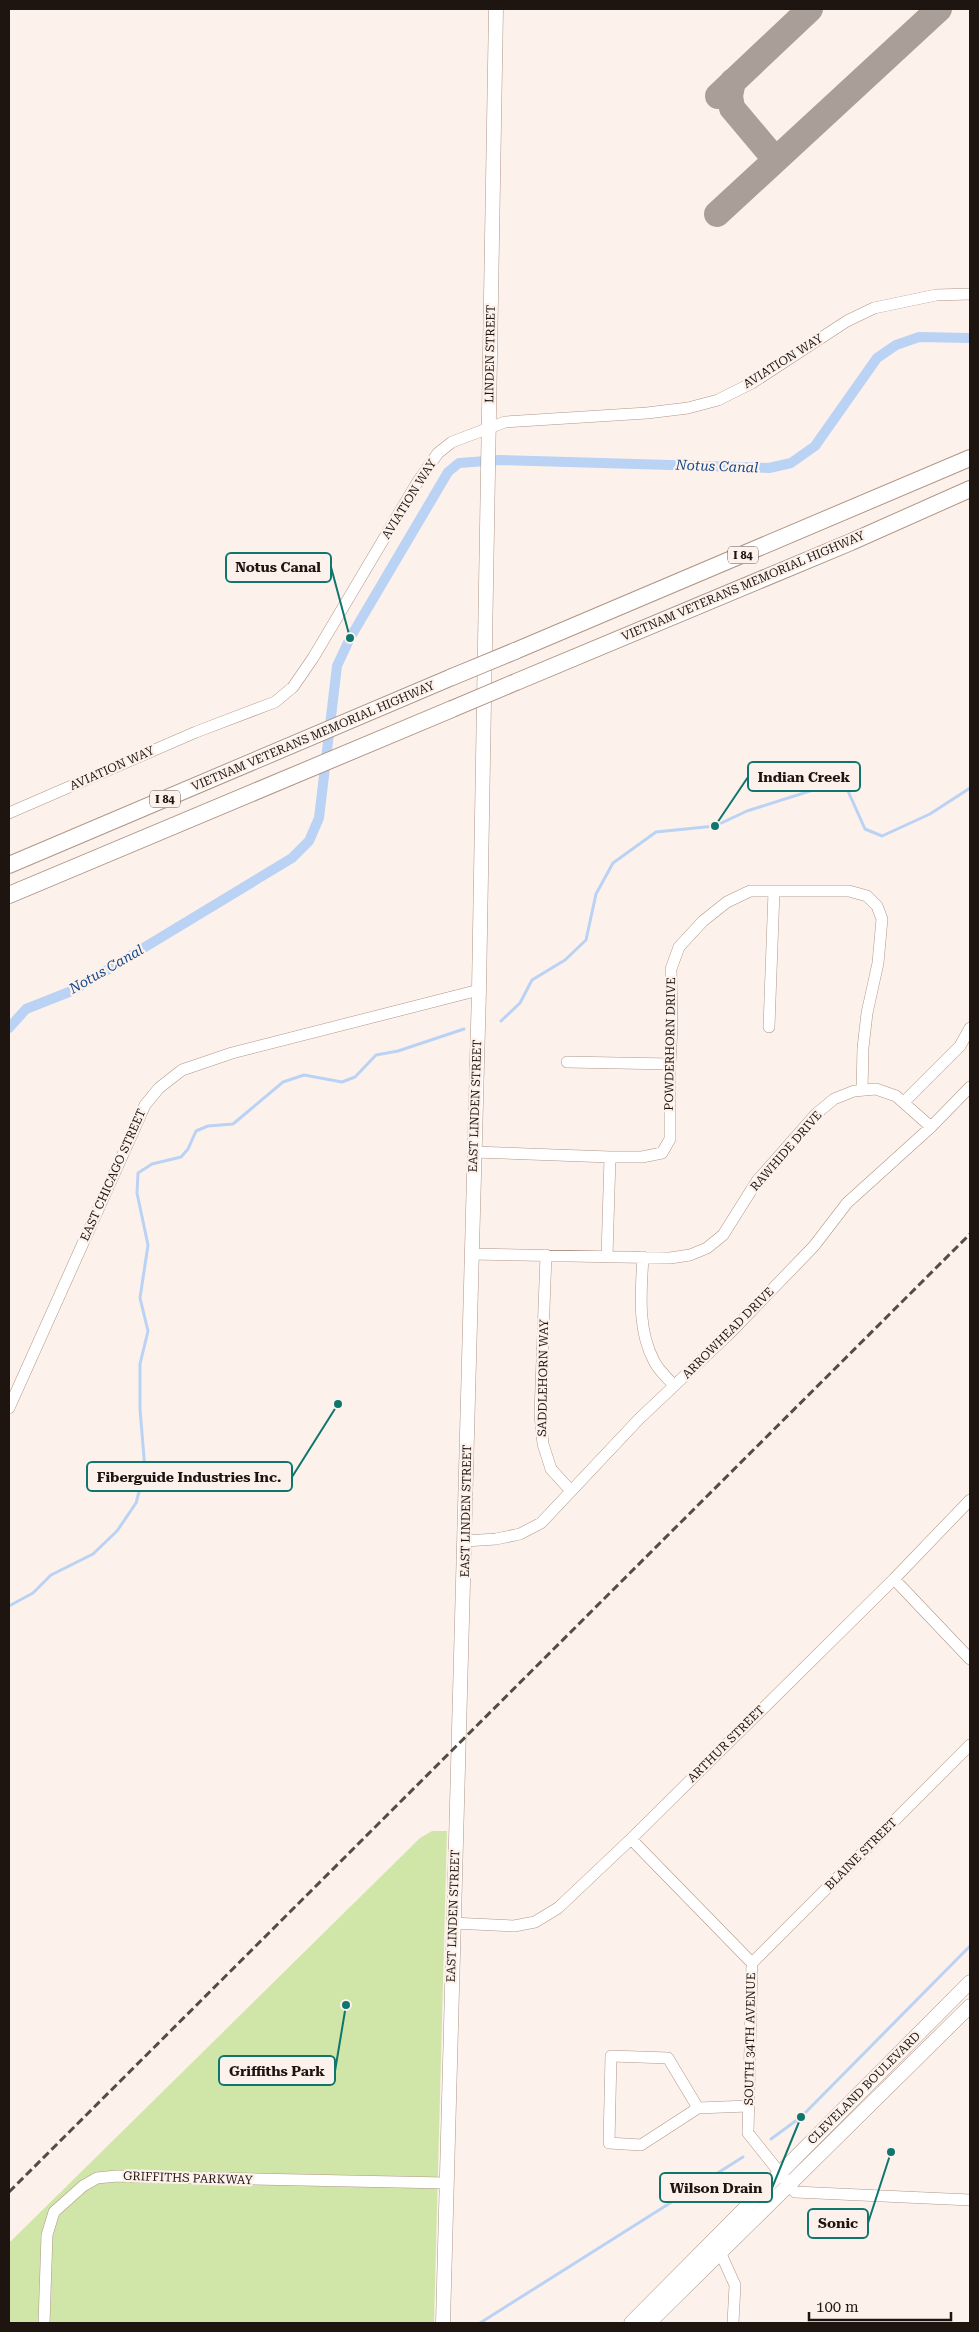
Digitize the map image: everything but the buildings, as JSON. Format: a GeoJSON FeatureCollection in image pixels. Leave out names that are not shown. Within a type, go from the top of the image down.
{"type":"FeatureCollection","features":[{"type":"Feature","properties":{"kind":"highway","name":"VIETNAM VETERANS MEMORIAL HIGHWAY"},"geometry":{"type":"LineString","coordinates":[[9,865],[970,458]]}},
{"type":"Feature","properties":{"kind":"highway","name":"VIETNAM VETERANS MEMORIAL HIGHWAY"},"geometry":{"type":"LineString","coordinates":[[9,895],[851,542],[970,489]]}},
{"type":"Feature","properties":{"kind":"main road","name":"LINDEN STREET"},"geometry":{"type":"LineString","coordinates":[[484,699],[496,9]]}},
{"type":"Feature","properties":{"kind":"main road","name":"EAST LINDEN STREET"},"geometry":{"type":"LineString","coordinates":[[443,2323],[452,1923],[465,1541],[484,699]]}},
{"type":"Feature","properties":{"kind":"main road","name":"CLEVELAND BOULEVARD"},"geometry":{"type":"LineString","coordinates":[[649,2323],[716,2248],[784,2179],[970,1982]]}},
{"type":"Feature","properties":{"kind":"main road","name":"CLEVELAND BOULEVARD"},"geometry":{"type":"LineString","coordinates":[[784,2179],[970,2006]]}},
{"type":"Feature","properties":{"kind":"main road","name":"CLEVELAND BOULEVARD"},"geometry":{"type":"LineString","coordinates":[[631,2323],[716,2248]]}},
{"type":"Feature","properties":{"kind":"street","name":"AVIATION WAY"},"geometry":{"type":"LineString","coordinates":[[9,813],[196,732],[275,702],[293,687],[313,658],[427,466],[438,453],[452,442],[505,422],[647,413],[718,400],[752,383],[847,321],[874,308],[936,295],[970,294]]}},
{"type":"Feature","properties":{"kind":"street","name":"POWDERHORN DRIVE"},"geometry":{"type":"LineString","coordinates":[[474,1152],[610,1157],[642,1157],[662,1153],[670,1139],[671,969],[679,947],[703,921],[727,902],[750,891],[849,891],[867,896],[878,906],[882,919],[878,963],[864,1039],[862,1090]]}},
{"type":"Feature","properties":{"kind":"street"},"geometry":{"type":"LineString","coordinates":[[770,1027],[774,891]]}},
{"type":"Feature","properties":{"kind":"street","name":"EAST CHICAGO STREET"},"geometry":{"type":"LineString","coordinates":[[9,1408],[143,1108],[159,1088],[182,1070],[232,1053],[478,990]]}},
{"type":"Feature","properties":{"kind":"street"},"geometry":{"type":"LineString","coordinates":[[904,1102],[960,1046],[970,1028]]}},
{"type":"Feature","properties":{"kind":"street"},"geometry":{"type":"LineString","coordinates":[[567,1062],[670,1064]]}},
{"type":"Feature","properties":{"kind":"street","name":"ARROWHEAD DRIVE"},"geometry":{"type":"LineString","coordinates":[[465,1541],[496,1539],[520,1534],[541,1523],[639,1419],[728,1334],[814,1246],[847,1204],[931,1127],[970,1087]]}},
{"type":"Feature","properties":{"kind":"street","name":"RAWHIDE DRIVE"},"geometry":{"type":"LineString","coordinates":[[471,1254],[670,1258],[690,1255],[707,1248],[723,1236],[757,1181],[816,1114],[834,1099],[862,1090],[876,1089],[896,1096],[931,1127]]}},
{"type":"Feature","properties":{"kind":"street"},"geometry":{"type":"LineString","coordinates":[[607,1256],[610,1157]]}},
{"type":"Feature","properties":{"kind":"street","name":"SADDLEHORN WAY"},"geometry":{"type":"LineString","coordinates":[[546,1255],[540,1414],[543,1444],[551,1469],[572,1491]]}},
{"type":"Feature","properties":{"kind":"street"},"geometry":{"type":"LineString","coordinates":[[643,1257],[641,1308],[645,1340],[655,1363],[674,1386]]}},
{"type":"Feature","properties":{"kind":"street","name":"ARTHUR STREET"},"geometry":{"type":"LineString","coordinates":[[452,1923],[514,1926],[535,1922],[558,1908],[631,1839],[894,1580],[970,1500]]}},
{"type":"Feature","properties":{"kind":"street"},"geometry":{"type":"LineString","coordinates":[[894,1580],[970,1659]]}},
{"type":"Feature","properties":{"kind":"street","name":"BLAINE STREET"},"geometry":{"type":"LineString","coordinates":[[752,1963],[970,1745]]}},
{"type":"Feature","properties":{"kind":"street","name":"SOUTH 34TH AVENUE"},"geometry":{"type":"LineString","coordinates":[[631,1839],[752,1963],[748,2133],[784,2179]]}},
{"type":"Feature","properties":{"kind":"street"},"geometry":{"type":"LineString","coordinates":[[698,2108],[668,2058],[611,2056],[609,2143],[641,2145],[698,2108],[748,2106]]}},
{"type":"Feature","properties":{"kind":"street","name":"GRIFFITHS PARKWAY"},"geometry":{"type":"LineString","coordinates":[[44,2323],[47,2235],[54,2212],[69,2196],[97,2178],[117,2176],[445,2183]]}},
{"type":"Feature","properties":{"kind":"street"},"geometry":{"type":"LineString","coordinates":[[784,2179],[795,2192],[970,2200]]}},
{"type":"Feature","properties":{"kind":"street"},"geometry":{"type":"LineString","coordinates":[[716,2248],[735,2285],[734,2323]]}},
{"type":"Feature","properties":{"kind":"green space"},"geometry":{"type":"Polygon","coordinates":[[[432,1831],[447,1831],[434,2323],[9,2323],[9,2243],[420,1838],[432,1831]]]}},
{"type":"Feature","properties":{"kind":"waterway","name":"Notus Canal"},"geometry":{"type":"LineString","coordinates":[[9,1028],[26,1009],[74,990],[292,858],[309,841],[319,818],[337,666],[350,638],[448,472],[459,463],[500,460],[769,468],[791,463],[815,446],[877,358],[896,345],[919,337],[970,338]]}},
{"type":"Feature","properties":{"kind":"waterway"},"geometry":{"type":"LineString","coordinates":[[501,1021],[520,1003],[532,980],[565,960],[586,940],[596,894],[613,863],[656,832],[715,826],[747,811],[829,785],[848,791],[865,829],[882,836],[930,814],[970,788]]}},
{"type":"Feature","properties":{"kind":"waterway"},"geometry":{"type":"LineString","coordinates":[[9,1606],[33,1593],[51,1575],[93,1554],[117,1531],[136,1503],[145,1470],[140,1409],[140,1364],[148,1331],[140,1298],[148,1245],[137,1193],[138,1173],[152,1164],[181,1157],[188,1149],[196,1131],[208,1126],[233,1124],[283,1082],[304,1075],[342,1082],[355,1077],[376,1055],[398,1051],[464,1029]]}},
{"type":"Feature","properties":{"kind":"waterway"},"geometry":{"type":"LineString","coordinates":[[771,2139],[801,2117],[970,1946]]}},
{"type":"Feature","properties":{"kind":"waterway"},"geometry":{"type":"LineString","coordinates":[[480,2323],[743,2157]]}},
{"type":"Feature","properties":{"kind":"taxiway"},"geometry":{"type":"LineString","coordinates":[[718,96],[810,9]]}},
{"type":"Feature","properties":{"kind":"taxiway"},"geometry":{"type":"LineString","coordinates":[[717,214],[939,9]]}},
{"type":"Feature","properties":{"kind":"taxiway"},"geometry":{"type":"LineString","coordinates":[[733,81],[730,96],[732,108],[774,158]]}},
{"type":"Feature","properties":{"kind":"railway"},"geometry":{"type":"LineString","coordinates":[[9,2192],[970,1234]]}},
{"type":"Feature","properties":{"kind":"place","name":"Notus Canal"},"geometry":{"type":"Point","coordinates":[350,638]}},
{"type":"Feature","properties":{"kind":"place","name":"Indian Creek"},"geometry":{"type":"Point","coordinates":[715,826]}},
{"type":"Feature","properties":{"kind":"place","name":"Fiberguide Industries Inc."},"geometry":{"type":"Point","coordinates":[338,1404]}},
{"type":"Feature","properties":{"kind":"place","name":"Griffiths Park"},"geometry":{"type":"Point","coordinates":[346,2005]}},
{"type":"Feature","properties":{"kind":"place","name":"Wilson Drain"},"geometry":{"type":"Point","coordinates":[801,2117]}},
{"type":"Feature","properties":{"kind":"place","name":"Sonic"},"geometry":{"type":"Point","coordinates":[891,2152]}}]}
